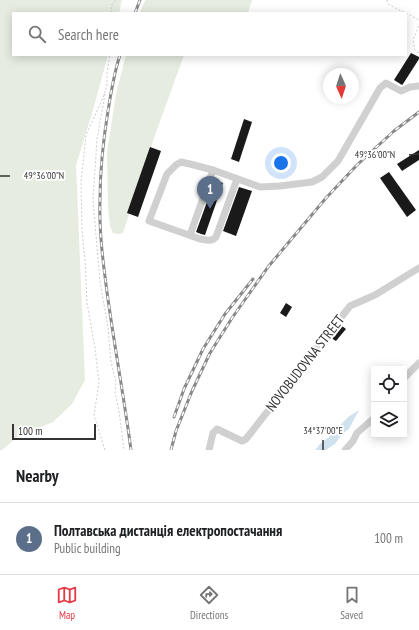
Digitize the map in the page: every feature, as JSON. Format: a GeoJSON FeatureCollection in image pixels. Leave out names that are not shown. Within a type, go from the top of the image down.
{"type":"FeatureCollection","features":[{"type":"Feature","properties":{"kind":"street"},"geometry":{"type":"LineString","coordinates":[[237,179],[214,240],[200,239],[149,221],[166,174],[181,162],[213,170],[260,187],[312,182],[322,177],[338,161],[380,88],[386,83],[401,91],[410,87],[419,86]]}},
{"type":"Feature","properties":{"kind":"street"},"geometry":{"type":"LineString","coordinates":[[190,235],[213,170]]}},
{"type":"Feature","properties":{"kind":"street","name":"NOVOBUDOVNA STREET"},"geometry":{"type":"LineString","coordinates":[[210,450],[213,433],[217,429],[242,441],[246,438],[350,306],[376,295],[419,268]]}},
{"type":"Feature","properties":{"kind":"street"},"geometry":{"type":"LineString","coordinates":[[407,375],[419,364]]}},
{"type":"Feature","properties":{"kind":"street"},"geometry":{"type":"LineString","coordinates":[[345,450],[353,441],[357,433],[371,421]]}},
{"type":"Feature","properties":{"kind":"path"},"geometry":{"type":"LineString","coordinates":[[112,12],[112,4],[116,0]]}},
{"type":"Feature","properties":{"kind":"path"},"geometry":{"type":"LineString","coordinates":[[387,0],[388,4],[404,12]]}},
{"type":"Feature","properties":{"kind":"path"},"geometry":{"type":"LineString","coordinates":[[407,14],[419,20]]}},
{"type":"Feature","properties":{"kind":"path"},"geometry":{"type":"LineString","coordinates":[[419,26],[413,40],[415,50],[419,53]]}},
{"type":"Feature","properties":{"kind":"path"},"geometry":{"type":"LineString","coordinates":[[110,56],[107,72],[107,84],[97,139],[93,200],[100,282],[108,327],[111,362],[116,382],[115,393],[124,450]]}},
{"type":"Feature","properties":{"kind":"path"},"geometry":{"type":"LineString","coordinates":[[105,450],[94,415],[99,383],[95,348],[87,303],[82,231],[81,182],[86,135],[102,100],[106,87]]}},
{"type":"Feature","properties":{"kind":"shaded area"},"geometry":{"type":"Polygon","coordinates":[[[0,0],[122,0],[119,12],[12,12],[12,56],[108,56],[76,165],[85,380],[72,404],[53,422],[17,437],[2,450],[0,450],[0,0]]]}},
{"type":"Feature","properties":{"kind":"shaded area"},"geometry":{"type":"Polygon","coordinates":[[[145,0],[252,0],[248,12],[140,12],[145,0]]]}},
{"type":"Feature","properties":{"kind":"shaded area"},"geometry":{"type":"Polygon","coordinates":[[[126,56],[184,56],[154,138],[123,233],[119,234],[113,233],[110,226],[108,207],[107,153],[116,94],[126,56]]]}},
{"type":"Feature","properties":{"kind":"water"},"geometry":{"type":"Polygon","coordinates":[[[359,410],[349,429],[342,434],[335,444],[326,450],[315,450],[348,417],[359,410]]]}},
{"type":"Feature","properties":{"kind":"building"},"geometry":{"type":"Polygon","coordinates":[[[411,53],[419,57],[419,59],[402,85],[394,80],[411,53]]]}},
{"type":"Feature","properties":{"kind":"building"},"geometry":{"type":"Polygon","coordinates":[[[244,119],[252,122],[239,162],[231,159],[244,119]]]}},
{"type":"Feature","properties":{"kind":"building"},"geometry":{"type":"Polygon","coordinates":[[[150,147],[161,151],[138,217],[127,213],[150,147]]]}},
{"type":"Feature","properties":{"kind":"building"},"geometry":{"type":"Polygon","coordinates":[[[419,150],[419,160],[402,171],[397,164],[419,150]]]}},
{"type":"Feature","properties":{"kind":"building"},"geometry":{"type":"Polygon","coordinates":[[[389,172],[416,210],[407,217],[380,178],[389,172]]]}},
{"type":"Feature","properties":{"kind":"building"},"geometry":{"type":"Polygon","coordinates":[[[215,180],[223,183],[205,235],[196,232],[215,180]]]}},
{"type":"Feature","properties":{"kind":"building"},"geometry":{"type":"Polygon","coordinates":[[[239,187],[252,191],[236,236],[223,231],[239,187]]]}},
{"type":"Feature","properties":{"kind":"building"},"geometry":{"type":"Polygon","coordinates":[[[286,303],[292,307],[286,317],[280,313],[286,303]]]}},
{"type":"Feature","properties":{"kind":"building"},"geometry":{"type":"Polygon","coordinates":[[[342,326],[346,329],[336,341],[331,338],[342,326]]]}},
{"type":"Feature","properties":{"kind":"railway"},"geometry":{"type":"LineString","coordinates":[[135,12],[140,0]]}},
{"type":"Feature","properties":{"kind":"railway"},"geometry":{"type":"LineString","coordinates":[[120,56],[112,90],[103,145],[100,224],[107,292],[131,450]]}},
{"type":"Feature","properties":{"kind":"railway"},"geometry":{"type":"LineString","coordinates":[[171,450],[176,431],[192,391],[210,353],[232,318],[268,267],[326,198],[357,165],[394,131],[419,112]]}},
{"type":"Feature","properties":{"kind":"railway"},"geometry":{"type":"LineString","coordinates":[[174,417],[184,389],[203,349],[225,314],[253,279]]}},
{"type":"Feature","properties":{"kind":"place","name":"Полтавська дистанція електропостачання"},"geometry":{"type":"Point","coordinates":[210,209]}}]}
